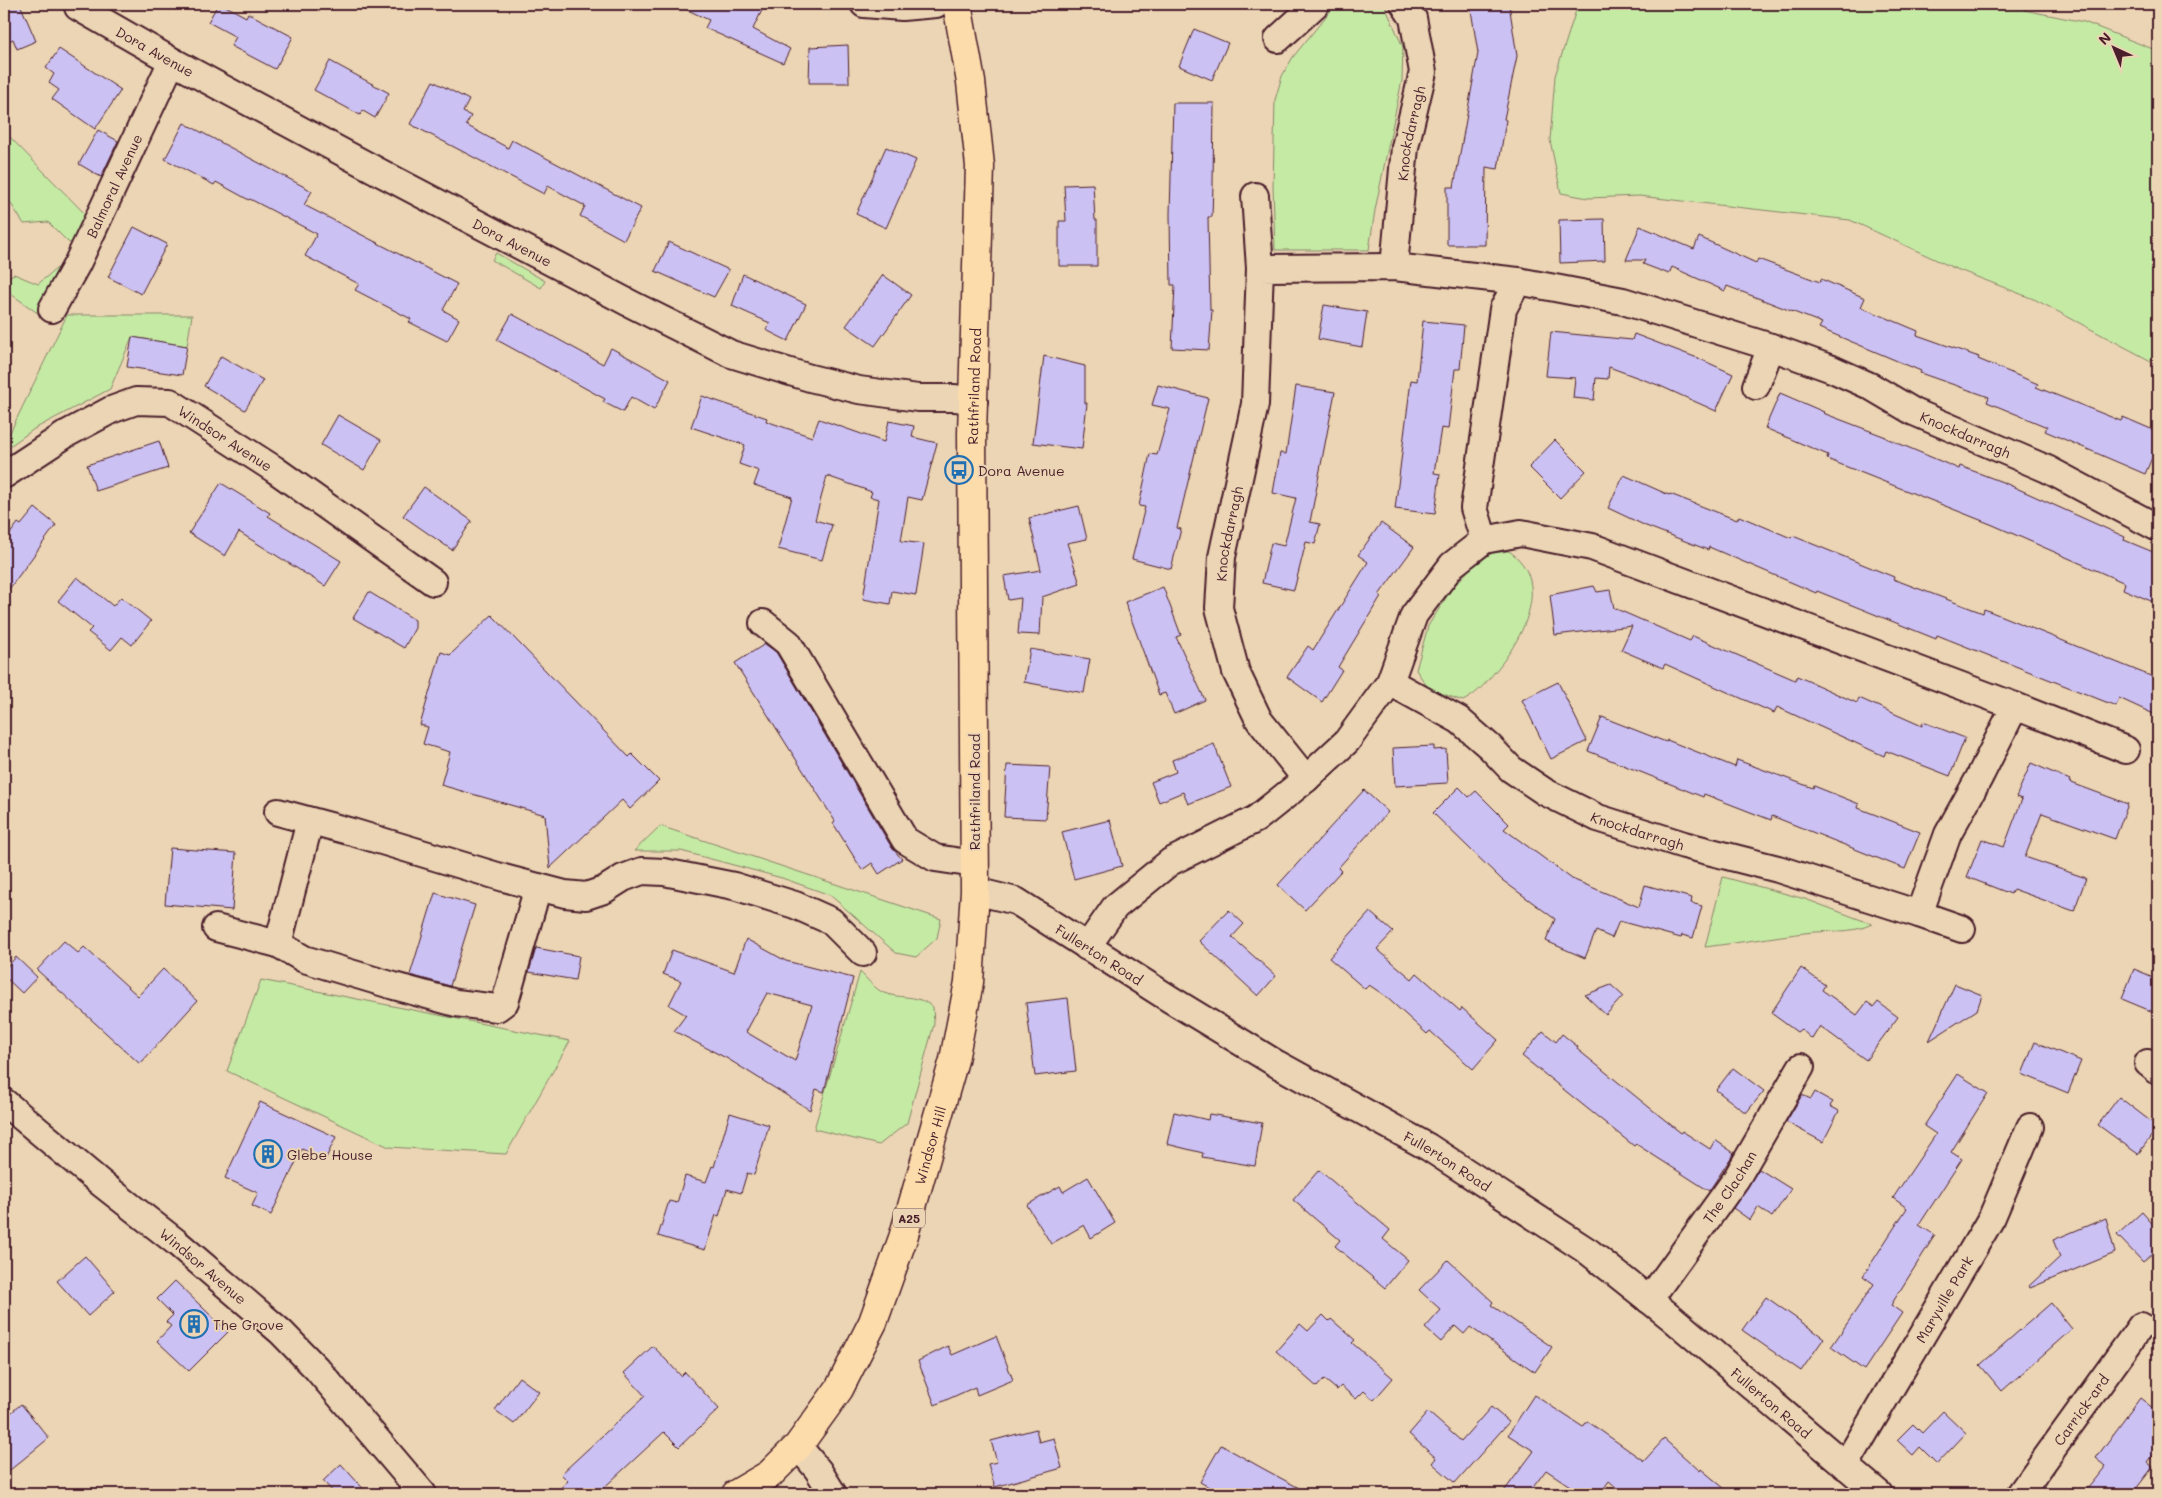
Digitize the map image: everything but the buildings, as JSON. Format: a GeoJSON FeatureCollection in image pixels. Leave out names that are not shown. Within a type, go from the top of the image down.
{"type":"FeatureCollection","features":[{"type":"Feature","properties":{"kind":"main road","name":"Rathfriland Road"},"geometry":{"type":"LineString","coordinates":[[950,4],[971,82],[980,166],[972,434],[975,891]]}},
{"type":"Feature","properties":{"kind":"main road","name":"Windsor Hill"},"geometry":{"type":"LineString","coordinates":[[736,1494],[770,1474],[798,1446],[839,1389],[873,1322],[903,1238],[954,1060],[969,982],[975,891]]}},
{"type":"Feature","properties":{"kind":"street"},"geometry":{"type":"LineString","coordinates":[[864,4],[902,7],[950,4]]}},
{"type":"Feature","properties":{"kind":"street"},"geometry":{"type":"LineString","coordinates":[[1278,39],[1316,4]]}},
{"type":"Feature","properties":{"kind":"street","name":"Knockdarragh"},"geometry":{"type":"LineString","coordinates":[[1394,267],[1404,147],[1423,72],[1413,18],[1404,4]]}},
{"type":"Feature","properties":{"kind":"street","name":"Dora Avenue"},"geometry":{"type":"LineString","coordinates":[[78,6],[172,61],[383,174],[631,304],[731,354],[810,378],[859,390],[918,398],[955,398],[974,402]]}},
{"type":"Feature","properties":{"kind":"street","name":"Balmoral Avenue"},"geometry":{"type":"LineString","coordinates":[[52,308],[78,264],[172,61]]}},
{"type":"Feature","properties":{"kind":"street","name":"Knockdarragh"},"geometry":{"type":"LineString","coordinates":[[1255,196],[1260,268],[1255,404],[1222,557],[1219,608],[1236,672],[1259,720],[1306,779]]}},
{"type":"Feature","properties":{"kind":"street","name":"Knockdarragh"},"geometry":{"type":"LineString","coordinates":[[1260,268],[1394,267],[1518,281],[1623,301],[1771,347],[1832,369],[1870,386],[1914,412],[2047,469],[2158,528]]}},
{"type":"Feature","properties":{"kind":"street"},"geometry":{"type":"LineString","coordinates":[[1484,540],[1474,508],[1503,309],[1518,281]]}},
{"type":"Feature","properties":{"kind":"street"},"geometry":{"type":"LineString","coordinates":[[1756,386],[1771,347]]}},
{"type":"Feature","properties":{"kind":"street","name":"Windsor Avenue"},"geometry":{"type":"LineString","coordinates":[[4,475],[68,433],[111,410],[136,401],[170,402],[274,469],[432,582]]}},
{"type":"Feature","properties":{"kind":"street"},"geometry":{"type":"LineString","coordinates":[[1087,947],[1116,907],[1170,862],[1256,819],[1306,779],[1347,741],[1390,682],[1414,615],[1452,565],[1484,540],[1521,533],[1592,547],[2015,706],[2126,750]]}},
{"type":"Feature","properties":{"kind":"street"},"geometry":{"type":"LineString","coordinates":[[763,623],[788,644],[905,840],[935,858],[975,864]]}},
{"type":"Feature","properties":{"kind":"street","name":"Knockdarragh"},"geometry":{"type":"LineString","coordinates":[[1390,682],[1459,720],[1490,747],[1511,769],[1545,792],[1598,818],[1684,845],[1778,869],[1962,929]]}},
{"type":"Feature","properties":{"kind":"street"},"geometry":{"type":"LineString","coordinates":[[1919,914],[1948,834],[2015,706]]}},
{"type":"Feature","properties":{"kind":"street"},"geometry":{"type":"LineString","coordinates":[[278,812],[538,888],[565,894],[586,896],[604,890],[623,878],[642,871],[664,872],[734,886],[795,905],[830,921],[863,953]]}},
{"type":"Feature","properties":{"kind":"street"},"geometry":{"type":"LineString","coordinates":[[278,944],[310,821]]}},
{"type":"Feature","properties":{"kind":"street"},"geometry":{"type":"LineString","coordinates":[[216,928],[278,944],[304,960],[456,1003],[497,1008],[505,1002],[538,888]]}},
{"type":"Feature","properties":{"kind":"street","name":"Fullerton Road"},"geometry":{"type":"LineString","coordinates":[[975,891],[1016,901],[1277,1064],[1428,1147],[1589,1252],[1672,1318],[1879,1494]]}},
{"type":"Feature","properties":{"kind":"street","name":"The Clachan"},"geometry":{"type":"LineString","coordinates":[[1648,1300],[1736,1179],[1801,1067]]}},
{"type":"Feature","properties":{"kind":"street","name":"Windsor Avenue"},"geometry":{"type":"LineString","coordinates":[[4,1102],[102,1184],[176,1242],[281,1332],[317,1369],[423,1494]]}},
{"type":"Feature","properties":{"kind":"street","name":"Maryville Park"},"geometry":{"type":"LineString","coordinates":[[1845,1466],[1992,1217],[2030,1127]]}},
{"type":"Feature","properties":{"kind":"street","name":"Carrick-ard"},"geometry":{"type":"LineString","coordinates":[[2020,1494],[2141,1326]]}},
{"type":"Feature","properties":{"kind":"street"},"geometry":{"type":"LineString","coordinates":[[798,1446],[818,1470],[833,1494]]}},
{"type":"Feature","properties":{"kind":"green space"},"geometry":{"type":"Polygon","coordinates":[[[1336,4],[1384,4],[1403,47],[1402,80],[1375,210],[1369,250],[1275,250],[1273,186],[1275,100],[1282,76],[1293,57],[1336,4]]]}},
{"type":"Feature","properties":{"kind":"green space"},"geometry":{"type":"Polygon","coordinates":[[[1578,4],[2026,4],[2024,10],[2084,22],[2158,51],[2158,343],[2151,361],[2036,300],[1954,268],[1850,220],[1639,196],[1588,198],[1561,193],[1550,140],[1555,76],[1578,4]]]}},
{"type":"Feature","properties":{"kind":"green space"},"geometry":{"type":"Polygon","coordinates":[[[4,131],[88,217],[74,244],[68,242],[48,222],[24,224],[4,193],[4,131]]]}},
{"type":"Feature","properties":{"kind":"green space"},"geometry":{"type":"Polygon","coordinates":[[[496,253],[545,281],[541,288],[492,260],[496,253]]]}},
{"type":"Feature","properties":{"kind":"green space"},"geometry":{"type":"Polygon","coordinates":[[[57,268],[62,275],[39,314],[4,289],[4,279],[14,274],[38,284],[57,268]]]}},
{"type":"Feature","properties":{"kind":"green space"},"geometry":{"type":"Polygon","coordinates":[[[67,315],[192,315],[187,346],[132,337],[110,389],[34,429],[4,450],[4,445],[67,315]]]}},
{"type":"Feature","properties":{"kind":"green space"},"geometry":{"type":"Polygon","coordinates":[[[1509,551],[1522,563],[1529,577],[1531,592],[1530,608],[1517,640],[1487,681],[1479,690],[1463,701],[1429,689],[1416,670],[1428,626],[1453,587],[1471,568],[1492,553],[1509,551]]]}},
{"type":"Feature","properties":{"kind":"green space"},"geometry":{"type":"Polygon","coordinates":[[[660,826],[941,919],[937,938],[916,957],[896,953],[830,895],[782,878],[681,851],[634,851],[660,826]]]}},
{"type":"Feature","properties":{"kind":"green space"},"geometry":{"type":"Polygon","coordinates":[[[1723,877],[1805,899],[1872,924],[1856,929],[1804,933],[1705,947],[1723,877]]]}},
{"type":"Feature","properties":{"kind":"green space"},"geometry":{"type":"Polygon","coordinates":[[[860,972],[884,993],[914,998],[933,1007],[934,1024],[907,1123],[879,1145],[814,1129],[860,972]]]}},
{"type":"Feature","properties":{"kind":"green space"},"geometry":{"type":"Polygon","coordinates":[[[261,980],[570,1041],[506,1154],[389,1147],[227,1071],[261,980]]]}},
{"type":"Feature","properties":{"kind":"place","name":"Dora Avenue"},"geometry":{"type":"Point","coordinates":[959,470]}},
{"type":"Feature","properties":{"kind":"place","name":"Glebe House"},"geometry":{"type":"Point","coordinates":[268,1154]}},
{"type":"Feature","properties":{"kind":"place","name":"The Grove"},"geometry":{"type":"Point","coordinates":[194,1324]}}]}
